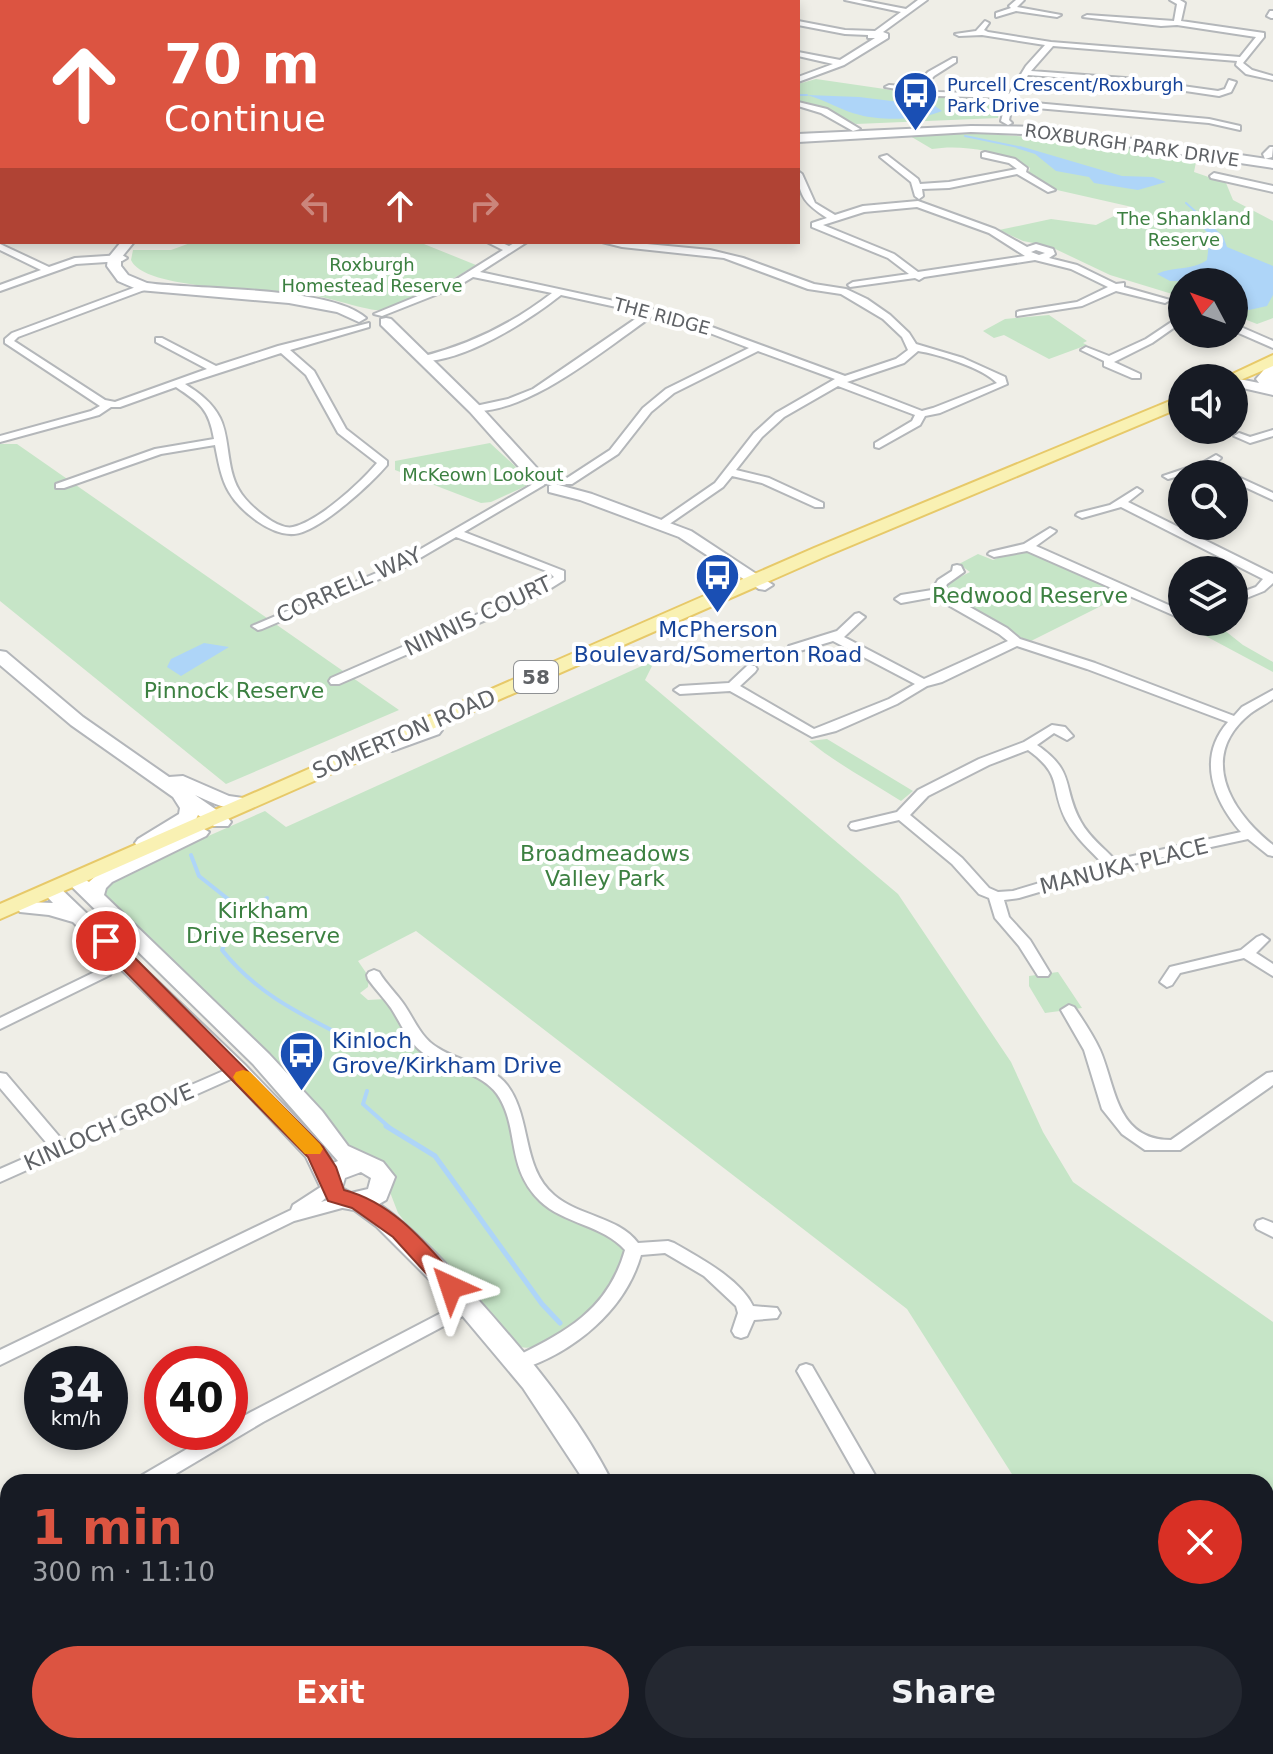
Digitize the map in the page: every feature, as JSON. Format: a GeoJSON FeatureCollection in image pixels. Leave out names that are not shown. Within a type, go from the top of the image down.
{"type":"FeatureCollection","features":[{"type":"Feature","properties":{"kind":"main road"},"geometry":{"type":"LineString","coordinates":[[1248,372],[1273,360]]}},
{"type":"Feature","properties":{"kind":"main road","name":"SOMERTON ROAD"},"geometry":{"type":"LineString","coordinates":[[0,912],[84,883],[211,824],[433,730],[755,579],[1168,407]]}},
{"type":"Feature","properties":{"kind":"main road","name":"SOMERTON ROAD"},"geometry":{"type":"LineString","coordinates":[[211,824],[243,803],[755,579],[950,504],[986,485]]}},
{"type":"Feature","properties":{"kind":"main road","name":"SOMERTON ROAD"},"geometry":{"type":"LineString","coordinates":[[0,920],[53,892]]}},
{"type":"Feature","properties":{"kind":"street"},"geometry":{"type":"LineString","coordinates":[[849,0],[906,11]]}},
{"type":"Feature","properties":{"kind":"street"},"geometry":{"type":"LineString","coordinates":[[800,81],[841,63],[923,0]]}},
{"type":"Feature","properties":{"kind":"street"},"geometry":{"type":"LineString","coordinates":[[1015,9],[1013,6],[1020,0]]}},
{"type":"Feature","properties":{"kind":"street"},"geometry":{"type":"LineString","coordinates":[[1176,0],[1181,3],[1177,23]]}},
{"type":"Feature","properties":{"kind":"street"},"geometry":{"type":"LineString","coordinates":[[999,15],[1015,9],[1057,15]]}},
{"type":"Feature","properties":{"kind":"street"},"geometry":{"type":"LineString","coordinates":[[1257,33],[1271,14]]}},
{"type":"Feature","properties":{"kind":"street"},"geometry":{"type":"LineString","coordinates":[[959,34],[982,33],[1051,44],[1239,59],[1261,38],[1257,33],[1177,23],[1087,17]]}},
{"type":"Feature","properties":{"kind":"street"},"geometry":{"type":"LineString","coordinates":[[800,23],[877,36]]}},
{"type":"Feature","properties":{"kind":"street"},"geometry":{"type":"LineString","coordinates":[[982,33],[985,23]]}},
{"type":"Feature","properties":{"kind":"street"},"geometry":{"type":"LineString","coordinates":[[1003,124],[1010,102],[1026,73],[1051,44]]}},
{"type":"Feature","properties":{"kind":"street"},"geometry":{"type":"LineString","coordinates":[[800,54],[841,63]]}},
{"type":"Feature","properties":{"kind":"street"},"geometry":{"type":"LineString","coordinates":[[1239,59],[1242,68],[1249,72],[1273,78]]}},
{"type":"Feature","properties":{"kind":"street"},"geometry":{"type":"LineString","coordinates":[[918,90],[931,74],[953,60]]}},
{"type":"Feature","properties":{"kind":"street"},"geometry":{"type":"LineString","coordinates":[[1026,73],[1125,80],[1215,108],[1237,128]]}},
{"type":"Feature","properties":{"kind":"street"},"geometry":{"type":"LineString","coordinates":[[1215,108],[1232,82]]}},
{"type":"Feature","properties":{"kind":"street"},"geometry":{"type":"LineString","coordinates":[[889,87],[1010,102],[1215,108]]}},
{"type":"Feature","properties":{"kind":"street"},"geometry":{"type":"LineString","coordinates":[[800,105],[824,111],[856,129]]}},
{"type":"Feature","properties":{"kind":"street","name":"ROXBURGH PARK DRIVE"},"geometry":{"type":"LineString","coordinates":[[800,135],[1003,124],[1268,157]]}},
{"type":"Feature","properties":{"kind":"street","name":"ROXBURGH PARK DRIVE"},"geometry":{"type":"LineString","coordinates":[[800,135],[856,129],[970,126]]}},
{"type":"Feature","properties":{"kind":"street"},"geometry":{"type":"LineString","coordinates":[[884,157],[919,187],[949,185],[1024,170],[1020,165],[985,155]]}},
{"type":"Feature","properties":{"kind":"street"},"geometry":{"type":"LineString","coordinates":[[1020,172],[1051,190]]}},
{"type":"Feature","properties":{"kind":"street"},"geometry":{"type":"LineString","coordinates":[[1214,176],[1273,189]]}},
{"type":"Feature","properties":{"kind":"street"},"geometry":{"type":"LineString","coordinates":[[800,179],[811,204],[832,217]]}},
{"type":"Feature","properties":{"kind":"street"},"geometry":{"type":"LineString","coordinates":[[918,204],[919,187]]}},
{"type":"Feature","properties":{"kind":"street"},"geometry":{"type":"LineString","coordinates":[[919,277],[891,256],[815,225],[832,217],[881,206],[918,204],[1119,287],[1168,301]]}},
{"type":"Feature","properties":{"kind":"street"},"geometry":{"type":"LineString","coordinates":[[497,244],[509,249]]}},
{"type":"Feature","properties":{"kind":"street"},"geometry":{"type":"LineString","coordinates":[[0,439],[95,413],[108,405],[124,403],[215,369],[372,320],[474,274],[518,244]]}},
{"type":"Feature","properties":{"kind":"street"},"geometry":{"type":"LineString","coordinates":[[657,244],[682,245],[728,257],[813,289],[852,291],[880,283],[1002,263],[1036,253]]}},
{"type":"Feature","properties":{"kind":"street"},"geometry":{"type":"LineString","coordinates":[[0,247],[48,270]]}},
{"type":"Feature","properties":{"kind":"street"},"geometry":{"type":"LineString","coordinates":[[0,288],[75,261],[122,252]]}},
{"type":"Feature","properties":{"kind":"street"},"geometry":{"type":"LineString","coordinates":[[122,252],[117,272],[144,287],[315,304],[372,320]]}},
{"type":"Feature","properties":{"kind":"street"},"geometry":{"type":"LineString","coordinates":[[122,252],[133,274],[155,283],[308,296],[372,320],[398,334],[527,464],[554,483],[661,525],[749,566],[783,569]]}},
{"type":"Feature","properties":{"kind":"street","name":"THE RIDGE"},"geometry":{"type":"LineString","coordinates":[[474,274],[697,323],[921,414]]}},
{"type":"Feature","properties":{"kind":"street"},"geometry":{"type":"LineString","coordinates":[[108,405],[4,342],[15,335],[144,287]]}},
{"type":"Feature","properties":{"kind":"street"},"geometry":{"type":"LineString","coordinates":[[1020,314],[1079,304],[1119,287]]}},
{"type":"Feature","properties":{"kind":"street"},"geometry":{"type":"LineString","coordinates":[[852,291],[908,337],[913,349]]}},
{"type":"Feature","properties":{"kind":"street"},"geometry":{"type":"LineString","coordinates":[[424,359],[490,338],[560,292]]}},
{"type":"Feature","properties":{"kind":"street"},"geometry":{"type":"LineString","coordinates":[[475,409],[511,402],[537,391],[652,312]]}},
{"type":"Feature","properties":{"kind":"street"},"geometry":{"type":"LineString","coordinates":[[1086,350],[1109,360],[1149,341],[1168,328]]}},
{"type":"Feature","properties":{"kind":"street"},"geometry":{"type":"LineString","coordinates":[[1248,332],[1273,343]]}},
{"type":"Feature","properties":{"kind":"street"},"geometry":{"type":"LineString","coordinates":[[159,340],[215,369]]}},
{"type":"Feature","properties":{"kind":"street"},"geometry":{"type":"LineString","coordinates":[[554,483],[584,471],[614,452],[647,410],[670,391],[758,347]]}},
{"type":"Feature","properties":{"kind":"street"},"geometry":{"type":"LineString","coordinates":[[177,383],[210,409],[216,419],[228,478],[234,492],[256,515],[285,531],[302,527],[325,515],[365,484],[383,463],[342,431],[319,386],[299,362],[281,348]]}},
{"type":"Feature","properties":{"kind":"street"},"geometry":{"type":"LineString","coordinates":[[879,445],[916,423],[921,414],[1002,384],[997,375],[939,353],[913,349]]}},
{"type":"Feature","properties":{"kind":"street"},"geometry":{"type":"LineString","coordinates":[[661,525],[706,496],[758,435],[780,415],[840,380],[900,361],[913,349]]}},
{"type":"Feature","properties":{"kind":"street"},"geometry":{"type":"LineString","coordinates":[[1109,360],[1108,364],[1136,376]]}},
{"type":"Feature","properties":{"kind":"street"},"geometry":{"type":"LineString","coordinates":[[1273,368],[1263,379],[1273,390]]}},
{"type":"Feature","properties":{"kind":"street"},"geometry":{"type":"LineString","coordinates":[[1248,382],[1273,390]]}},
{"type":"Feature","properties":{"kind":"street"},"geometry":{"type":"LineString","coordinates":[[1248,439],[1273,433]]}},
{"type":"Feature","properties":{"kind":"street"},"geometry":{"type":"LineString","coordinates":[[60,486],[180,445],[220,441]]}},
{"type":"Feature","properties":{"kind":"street"},"geometry":{"type":"LineString","coordinates":[[729,472],[765,480],[819,505]]}},
{"type":"Feature","properties":{"kind":"street","name":"CORRELL WAY"},"geometry":{"type":"LineString","coordinates":[[258,626],[392,570],[488,511],[554,483]]}},
{"type":"Feature","properties":{"kind":"street"},"geometry":{"type":"LineString","coordinates":[[1248,485],[1273,497]]}},
{"type":"Feature","properties":{"kind":"street"},"geometry":{"type":"LineString","coordinates":[[1082,515],[1121,503],[1137,491]]}},
{"type":"Feature","properties":{"kind":"street"},"geometry":{"type":"LineString","coordinates":[[1121,503],[1271,579],[1260,589],[1248,594]]}},
{"type":"Feature","properties":{"kind":"street"},"geometry":{"type":"LineString","coordinates":[[994,554],[1028,547],[1050,531]]}},
{"type":"Feature","properties":{"kind":"street","name":"NINNIS COURT"},"geometry":{"type":"LineString","coordinates":[[335,681],[528,597],[560,578],[560,573],[456,533]]}},
{"type":"Feature","properties":{"kind":"street"},"geometry":{"type":"LineString","coordinates":[[1028,547],[1168,609]]}},
{"type":"Feature","properties":{"kind":"street"},"geometry":{"type":"LineString","coordinates":[[712,549],[755,579]]}},
{"type":"Feature","properties":{"kind":"street"},"geometry":{"type":"LineString","coordinates":[[936,593],[942,582],[958,572],[957,568]]}},
{"type":"Feature","properties":{"kind":"street"},"geometry":{"type":"LineString","coordinates":[[901,599],[936,593],[1003,631],[1016,642],[1091,666],[1233,720]]}},
{"type":"Feature","properties":{"kind":"street"},"geometry":{"type":"LineString","coordinates":[[793,649],[841,634],[859,617]]}},
{"type":"Feature","properties":{"kind":"street"},"geometry":{"type":"LineString","coordinates":[[833,636],[923,683]]}},
{"type":"Feature","properties":{"kind":"street"},"geometry":{"type":"LineString","coordinates":[[680,690],[732,687],[812,733],[827,731],[900,701],[923,683],[1016,642]]}},
{"type":"Feature","properties":{"kind":"street"},"geometry":{"type":"LineString","coordinates":[[0,656],[77,721],[181,795],[211,824]]}},
{"type":"Feature","properties":{"kind":"street"},"geometry":{"type":"LineString","coordinates":[[732,687],[751,669]]}},
{"type":"Feature","properties":{"kind":"street"},"geometry":{"type":"LineString","coordinates":[[1273,694],[1233,720],[1219,742],[1215,776],[1222,795],[1251,834],[1273,852]]}},
{"type":"Feature","properties":{"kind":"street"},"geometry":{"type":"LineString","coordinates":[[856,826],[902,815],[923,793],[963,771],[1029,745],[1052,729],[1060,730],[1067,736]]}},
{"type":"Feature","properties":{"kind":"street"},"geometry":{"type":"LineString","coordinates":[[1029,745],[1050,759],[1061,773],[1072,817],[1113,866]]}},
{"type":"Feature","properties":{"kind":"street"},"geometry":{"type":"LineString","coordinates":[[128,759],[214,797],[243,803]]}},
{"type":"Feature","properties":{"kind":"street"},"geometry":{"type":"LineString","coordinates":[[181,795],[190,808],[188,817],[84,883],[261,1059],[314,1116],[340,1152],[380,1172],[382,1189],[401,1231]]}},
{"type":"Feature","properties":{"kind":"street"},"geometry":{"type":"LineString","coordinates":[[902,815],[957,861],[984,891],[996,896],[999,915],[1006,926],[1022,939],[1043,973]]}},
{"type":"Feature","properties":{"kind":"street","name":"MANUKA PLACE"},"geometry":{"type":"LineString","coordinates":[[996,896],[1014,895],[1113,866],[1251,834]]}},
{"type":"Feature","properties":{"kind":"street"},"geometry":{"type":"LineString","coordinates":[[53,892],[237,1070],[315,1152],[342,1193],[401,1231],[519,1363],[561,1420],[594,1474]]}},
{"type":"Feature","properties":{"kind":"street"},"geometry":{"type":"LineString","coordinates":[[27,908],[55,910],[83,920]]}},
{"type":"Feature","properties":{"kind":"street"},"geometry":{"type":"LineString","coordinates":[[1167,982],[1175,970],[1246,953],[1262,940]]}},
{"type":"Feature","properties":{"kind":"street"},"geometry":{"type":"LineString","coordinates":[[1246,953],[1273,971]]}},
{"type":"Feature","properties":{"kind":"street"},"geometry":{"type":"LineString","coordinates":[[0,1024],[105,972]]}},
{"type":"Feature","properties":{"kind":"street"},"geometry":{"type":"LineString","coordinates":[[374,975],[416,1040],[436,1054],[487,1076],[500,1086],[510,1105],[524,1165],[540,1191],[566,1212],[625,1236],[634,1249]]}},
{"type":"Feature","properties":{"kind":"street"},"geometry":{"type":"LineString","coordinates":[[1069,1010],[1092,1050],[1110,1109],[1128,1130],[1151,1146],[1174,1146],[1273,1077]]}},
{"type":"Feature","properties":{"kind":"street","name":"KINLOCH GROVE"},"geometry":{"type":"LineString","coordinates":[[0,1176],[261,1059]]}},
{"type":"Feature","properties":{"kind":"street"},"geometry":{"type":"LineString","coordinates":[[0,1078],[60,1149]]}},
{"type":"Feature","properties":{"kind":"street"},"geometry":{"type":"LineString","coordinates":[[342,1193],[339,1171],[361,1164]]}},
{"type":"Feature","properties":{"kind":"street"},"geometry":{"type":"LineString","coordinates":[[0,1358],[289,1216],[342,1193],[373,1197],[382,1189]]}},
{"type":"Feature","properties":{"kind":"street"},"geometry":{"type":"LineString","coordinates":[[634,1249],[653,1246],[674,1250],[710,1272],[734,1292],[744,1322],[771,1313]]}},
{"type":"Feature","properties":{"kind":"street"},"geometry":{"type":"LineString","coordinates":[[519,1363],[561,1343],[596,1317],[618,1288],[634,1249]]}},
{"type":"Feature","properties":{"kind":"street"},"geometry":{"type":"LineString","coordinates":[[160,1474],[257,1417],[468,1305]]}},
{"type":"Feature","properties":{"kind":"street"},"geometry":{"type":"LineString","coordinates":[[806,1371],[865,1474]]}},
{"type":"Feature","properties":{"kind":"green space"},"geometry":{"type":"Polygon","coordinates":[[[816,79],[919,94],[1001,98],[998,118],[856,124],[815,105],[800,102],[800,83],[816,79]]]}},
{"type":"Feature","properties":{"kind":"green space","name":"The Shankland Reserve"},"geometry":{"type":"Polygon","coordinates":[[[972,133],[1093,141],[1197,157],[1194,172],[1226,183],[1233,200],[1273,221],[1273,318],[1257,324],[1248,320],[1248,268],[1168,268],[1168,293],[1110,275],[1049,246],[1023,241],[999,230],[1051,219],[1096,225],[1132,207],[1057,190],[1029,172],[1030,168],[996,153],[969,148],[932,149],[910,136],[972,133]]]}},
{"type":"Feature","properties":{"kind":"green space","name":"Roxburgh Homestead Reserve"},"geometry":{"type":"Polygon","coordinates":[[[188,244],[424,244],[476,265],[430,291],[380,310],[305,293],[180,283],[140,270],[131,260],[133,250],[171,250],[188,244]]]}},
{"type":"Feature","properties":{"kind":"green space"},"geometry":{"type":"Polygon","coordinates":[[[1049,315],[1087,341],[1083,343],[1087,345],[1049,359],[1004,335],[994,338],[983,331],[1005,319],[1049,315]]]}},
{"type":"Feature","properties":{"kind":"green space","name":"McKeown Lookout"},"geometry":{"type":"Polygon","coordinates":[[[490,443],[528,478],[526,486],[491,502],[481,503],[395,470],[395,461],[490,443]]]}},
{"type":"Feature","properties":{"kind":"green space","name":"Pinnock Reserve"},"geometry":{"type":"Polygon","coordinates":[[[0,444],[17,444],[399,710],[226,784],[0,601],[0,444]]]}},
{"type":"Feature","properties":{"kind":"green space","name":"Redwood Reserve"},"geometry":{"type":"Polygon","coordinates":[[[1026,551],[1127,593],[1029,642],[943,592],[946,584],[970,572],[959,564],[978,554],[993,560],[1012,552],[1026,551]]]}},
{"type":"Feature","properties":{"kind":"green space"},"geometry":{"type":"Polygon","coordinates":[[[1206,636],[1232,636],[1273,662],[1273,672],[1206,636]]]}},
{"type":"Feature","properties":{"kind":"green space","name":"Broadmeadows Valley Park"},"geometry":{"type":"Polygon","coordinates":[[[655,660],[645,680],[898,894],[1011,1062],[1043,1132],[1073,1182],[1273,1322],[1273,1474],[1012,1474],[907,1309],[416,931],[358,961],[369,977],[368,987],[360,993],[368,1000],[385,999],[406,1035],[424,1053],[488,1083],[507,1112],[518,1165],[530,1188],[552,1208],[603,1234],[626,1251],[611,1286],[583,1318],[545,1344],[520,1347],[415,1235],[398,1213],[388,1187],[356,1157],[268,1053],[106,896],[104,890],[113,878],[265,811],[286,827],[655,660]]]}},
{"type":"Feature","properties":{"kind":"green space"},"geometry":{"type":"Polygon","coordinates":[[[827,739],[913,791],[901,801],[809,741],[827,739]]]}},
{"type":"Feature","properties":{"kind":"green space"},"geometry":{"type":"Polygon","coordinates":[[[1058,972],[1082,1008],[1045,1013],[1029,986],[1029,976],[1058,972]]]}},
{"type":"Feature","properties":{"kind":"water"},"geometry":{"type":"Polygon","coordinates":[[[807,95],[859,97],[935,106],[942,111],[901,119],[869,117],[807,95]]]}},
{"type":"Feature","properties":{"kind":"water"},"geometry":{"type":"Polygon","coordinates":[[[1020,146],[1122,176],[1153,177],[1166,182],[1138,190],[1094,183],[1089,177],[1056,171],[1035,154],[1016,148],[1020,146]]]}},
{"type":"Feature","properties":{"kind":"water"},"geometry":{"type":"Polygon","coordinates":[[[1196,212],[1223,236],[1227,247],[1273,266],[1273,295],[1267,306],[1248,310],[1248,268],[1182,268],[1207,260],[1210,235],[1192,213],[1196,212]]]}},
{"type":"Feature","properties":{"kind":"water"},"geometry":{"type":"Polygon","coordinates":[[[1168,270],[1168,280],[1157,274],[1168,270]]]}},
{"type":"Feature","properties":{"kind":"water"},"geometry":{"type":"Polygon","coordinates":[[[204,643],[229,647],[181,676],[167,667],[171,659],[204,643]]]}},
{"type":"Feature","properties":{"kind":"waterway"},"geometry":{"type":"LineString","coordinates":[[800,95],[807,95]]}},
{"type":"Feature","properties":{"kind":"waterway"},"geometry":{"type":"LineString","coordinates":[[965,136],[1018,147]]}},
{"type":"Feature","properties":{"kind":"waterway"},"geometry":{"type":"LineString","coordinates":[[1186,203],[1196,212]]}},
{"type":"Feature","properties":{"kind":"waterway"},"geometry":{"type":"LineString","coordinates":[[191,855],[199,876],[233,903]]}},
{"type":"Feature","properties":{"kind":"waterway"},"geometry":{"type":"LineString","coordinates":[[258,907],[267,898]]}},
{"type":"Feature","properties":{"kind":"waterway"},"geometry":{"type":"LineString","coordinates":[[235,936],[225,943],[222,950],[250,979],[280,1002],[349,1039]]}},
{"type":"Feature","properties":{"kind":"waterway"},"geometry":{"type":"LineString","coordinates":[[367,1091],[363,1104],[390,1128]]}},
{"type":"Feature","properties":{"kind":"waterway"},"geometry":{"type":"LineString","coordinates":[[386,1126],[435,1156],[542,1304],[560,1323]]}},
{"type":"Feature","properties":{"kind":"slow traffic"},"geometry":{"type":"LineString","coordinates":[[243,1077],[312,1149]]}},
{"type":"Feature","properties":{"kind":"place","name":"Purcell Crescent/Roxburgh Park Drive"},"geometry":{"type":"Point","coordinates":[916,133]}},
{"type":"Feature","properties":{"kind":"place","name":"McPherson Boulevard/Somerton Road"},"geometry":{"type":"Point","coordinates":[718,615]}},
{"type":"Feature","properties":{"kind":"place","name":"Kinloch Grove/Kirkham Drive"},"geometry":{"type":"Point","coordinates":[301,1092]}},
{"type":"Feature","properties":{"kind":"route"},"geometry":{"type":"LineString","coordinates":[[106,941],[309,1145],[325,1167],[335,1196],[359,1202],[401,1231],[451,1287]]}},
{"type":"Feature","properties":{"kind":"park label","name":"Kirkham Drive Reserve"},"geometry":{"type":"Point","coordinates":[263,922]}}]}
